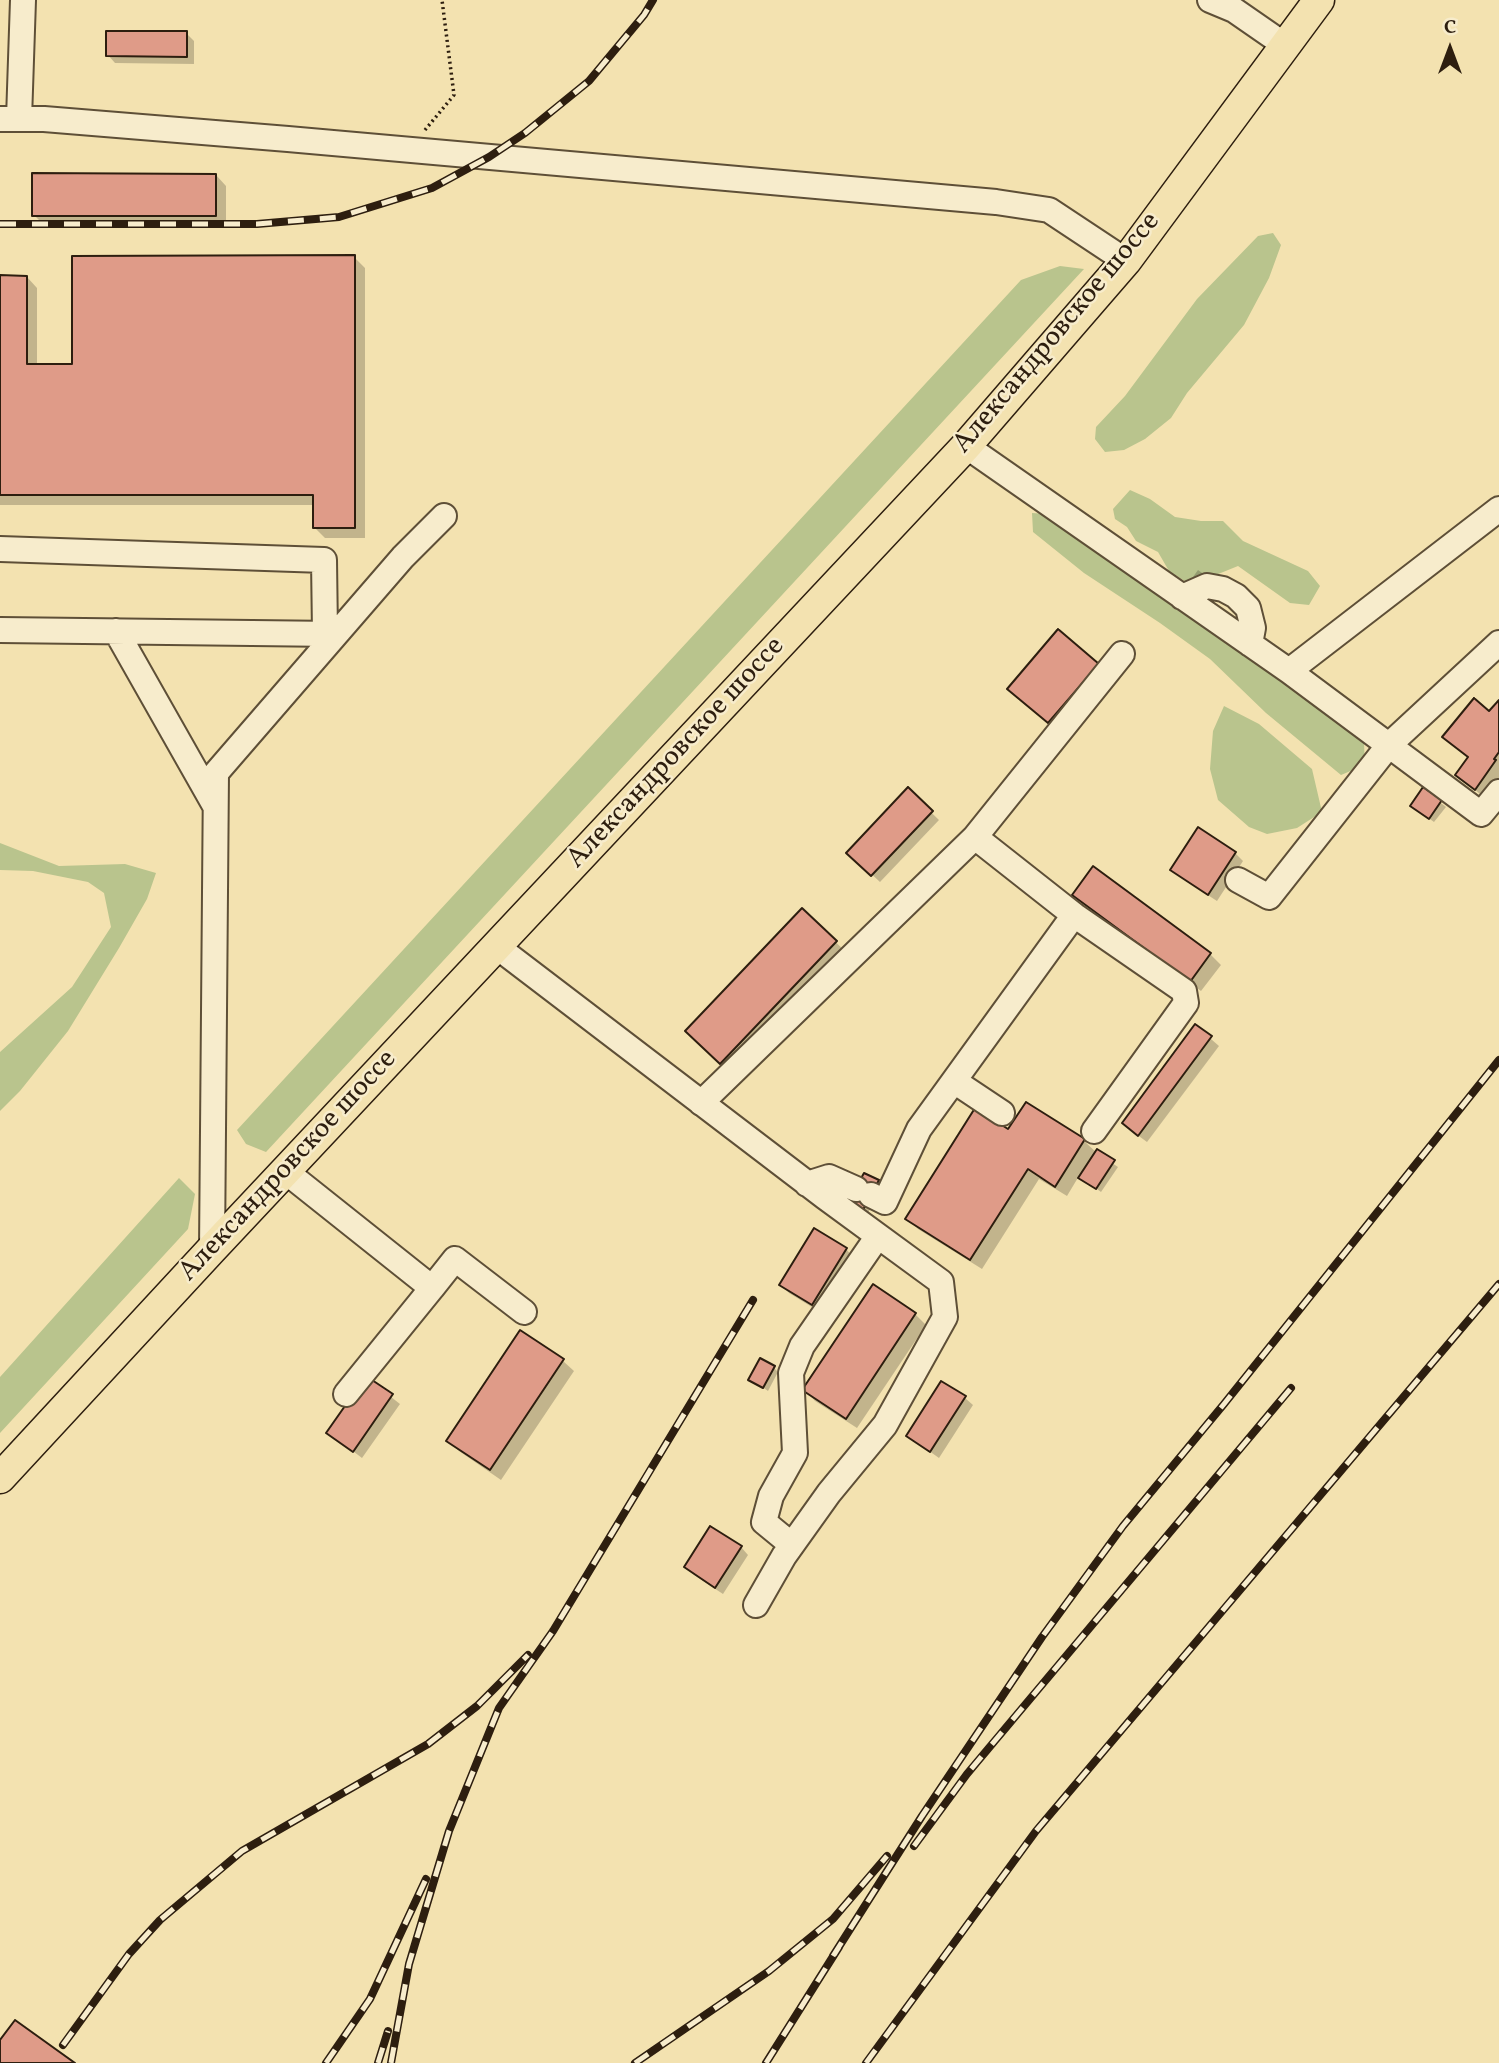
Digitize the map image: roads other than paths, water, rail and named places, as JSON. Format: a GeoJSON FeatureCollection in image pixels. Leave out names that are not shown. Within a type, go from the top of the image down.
{"type":"FeatureCollection","features":[{"type":"Feature","properties":{"kind":"main road","name":"Александровское шоссе"},"geometry":{"type":"LineString","coordinates":[[0,1478],[966,446],[1126,261],[1320,0]]}},
{"type":"Feature","properties":{"kind":"lane"},"geometry":{"type":"LineString","coordinates":[[23,0],[10,119],[423,151],[996,202],[1049,209],[1126,261]]}},
{"type":"Feature","properties":{"kind":"lane"},"geometry":{"type":"LineString","coordinates":[[1210,0],[1231,5],[1286,46]]}},
{"type":"Feature","properties":{"kind":"lane"},"geometry":{"type":"LineString","coordinates":[[966,446],[1289,671],[1481,814],[1499,792]]}},
{"type":"Feature","properties":{"kind":"lane"},"geometry":{"type":"LineString","coordinates":[[1289,671],[1499,509]]}},
{"type":"Feature","properties":{"kind":"lane"},"geometry":{"type":"LineString","coordinates":[[212,1249],[216,773],[330,633],[444,516]]}},
{"type":"Feature","properties":{"kind":"lane"},"geometry":{"type":"LineString","coordinates":[[0,549],[324,560],[330,633]]}},
{"type":"Feature","properties":{"kind":"lane"},"geometry":{"type":"LineString","coordinates":[[0,630],[330,633]]}},
{"type":"Feature","properties":{"kind":"lane"},"geometry":{"type":"LineString","coordinates":[[117,631],[216,807]]}},
{"type":"Feature","properties":{"kind":"lane"},"geometry":{"type":"LineString","coordinates":[[1238,880],[1269,897],[1389,745],[1499,643]]}},
{"type":"Feature","properties":{"kind":"lane"},"geometry":{"type":"LineString","coordinates":[[701,1102],[975,837],[1122,654]]}},
{"type":"Feature","properties":{"kind":"lane"},"geometry":{"type":"LineString","coordinates":[[975,837],[1074,915],[1184,991],[1186,1003],[1094,1132]]}},
{"type":"Feature","properties":{"kind":"lane"},"geometry":{"type":"LineString","coordinates":[[807,1184],[830,1177],[886,1202],[919,1129],[1074,915]]}},
{"type":"Feature","properties":{"kind":"lane"},"geometry":{"type":"LineString","coordinates":[[496,946],[807,1184],[941,1282],[945,1317],[885,1426],[829,1493],[792,1545],[756,1605]]}},
{"type":"Feature","properties":{"kind":"lane"},"geometry":{"type":"LineString","coordinates":[[954,1081],[1002,1113]]}},
{"type":"Feature","properties":{"kind":"lane"},"geometry":{"type":"LineString","coordinates":[[285,1171],[432,1288]]}},
{"type":"Feature","properties":{"kind":"lane"},"geometry":{"type":"LineString","coordinates":[[792,1545],[764,1522],[771,1496],[795,1453],[791,1373],[803,1346],[878,1236]]}},
{"type":"Feature","properties":{"kind":"lane"},"geometry":{"type":"LineString","coordinates":[[346,1394],[455,1259],[524,1312]]}},
{"type":"Feature","properties":{"kind":"railway"},"geometry":{"type":"LineString","coordinates":[[0,224],[257,224],[339,217],[432,188],[489,157],[525,133],[589,81],[644,15],[653,0]]}},
{"type":"Feature","properties":{"kind":"railway"},"geometry":{"type":"LineString","coordinates":[[833,1956],[922,1816],[1042,1637],[1123,1526],[1499,1060]]}},
{"type":"Feature","properties":{"kind":"railway"},"geometry":{"type":"LineString","coordinates":[[866,2063],[1036,1831],[1499,1284]]}},
{"type":"Feature","properties":{"kind":"railway"},"geometry":{"type":"LineString","coordinates":[[391,2063],[409,1964],[449,1831],[499,1708],[553,1631],[753,1300]]}},
{"type":"Feature","properties":{"kind":"railway"},"geometry":{"type":"LineString","coordinates":[[914,1846],[967,1774],[1291,1388]]}},
{"type":"Feature","properties":{"kind":"railway"},"geometry":{"type":"LineString","coordinates":[[63,2045],[129,1954],[160,1920],[242,1851],[428,1744],[477,1706],[528,1655]]}},
{"type":"Feature","properties":{"kind":"railway"},"geometry":{"type":"LineString","coordinates":[[635,2063],[769,1971],[833,1919],[887,1856]]}},
{"type":"Feature","properties":{"kind":"railway"},"geometry":{"type":"LineString","coordinates":[[326,2063],[370,1999],[426,1879]]}},
{"type":"Feature","properties":{"kind":"railway"},"geometry":{"type":"LineString","coordinates":[[766,2063],[839,1947]]}},
{"type":"Feature","properties":{"kind":"railway"},"geometry":{"type":"LineString","coordinates":[[378,2063],[388,2031]]}}]}
